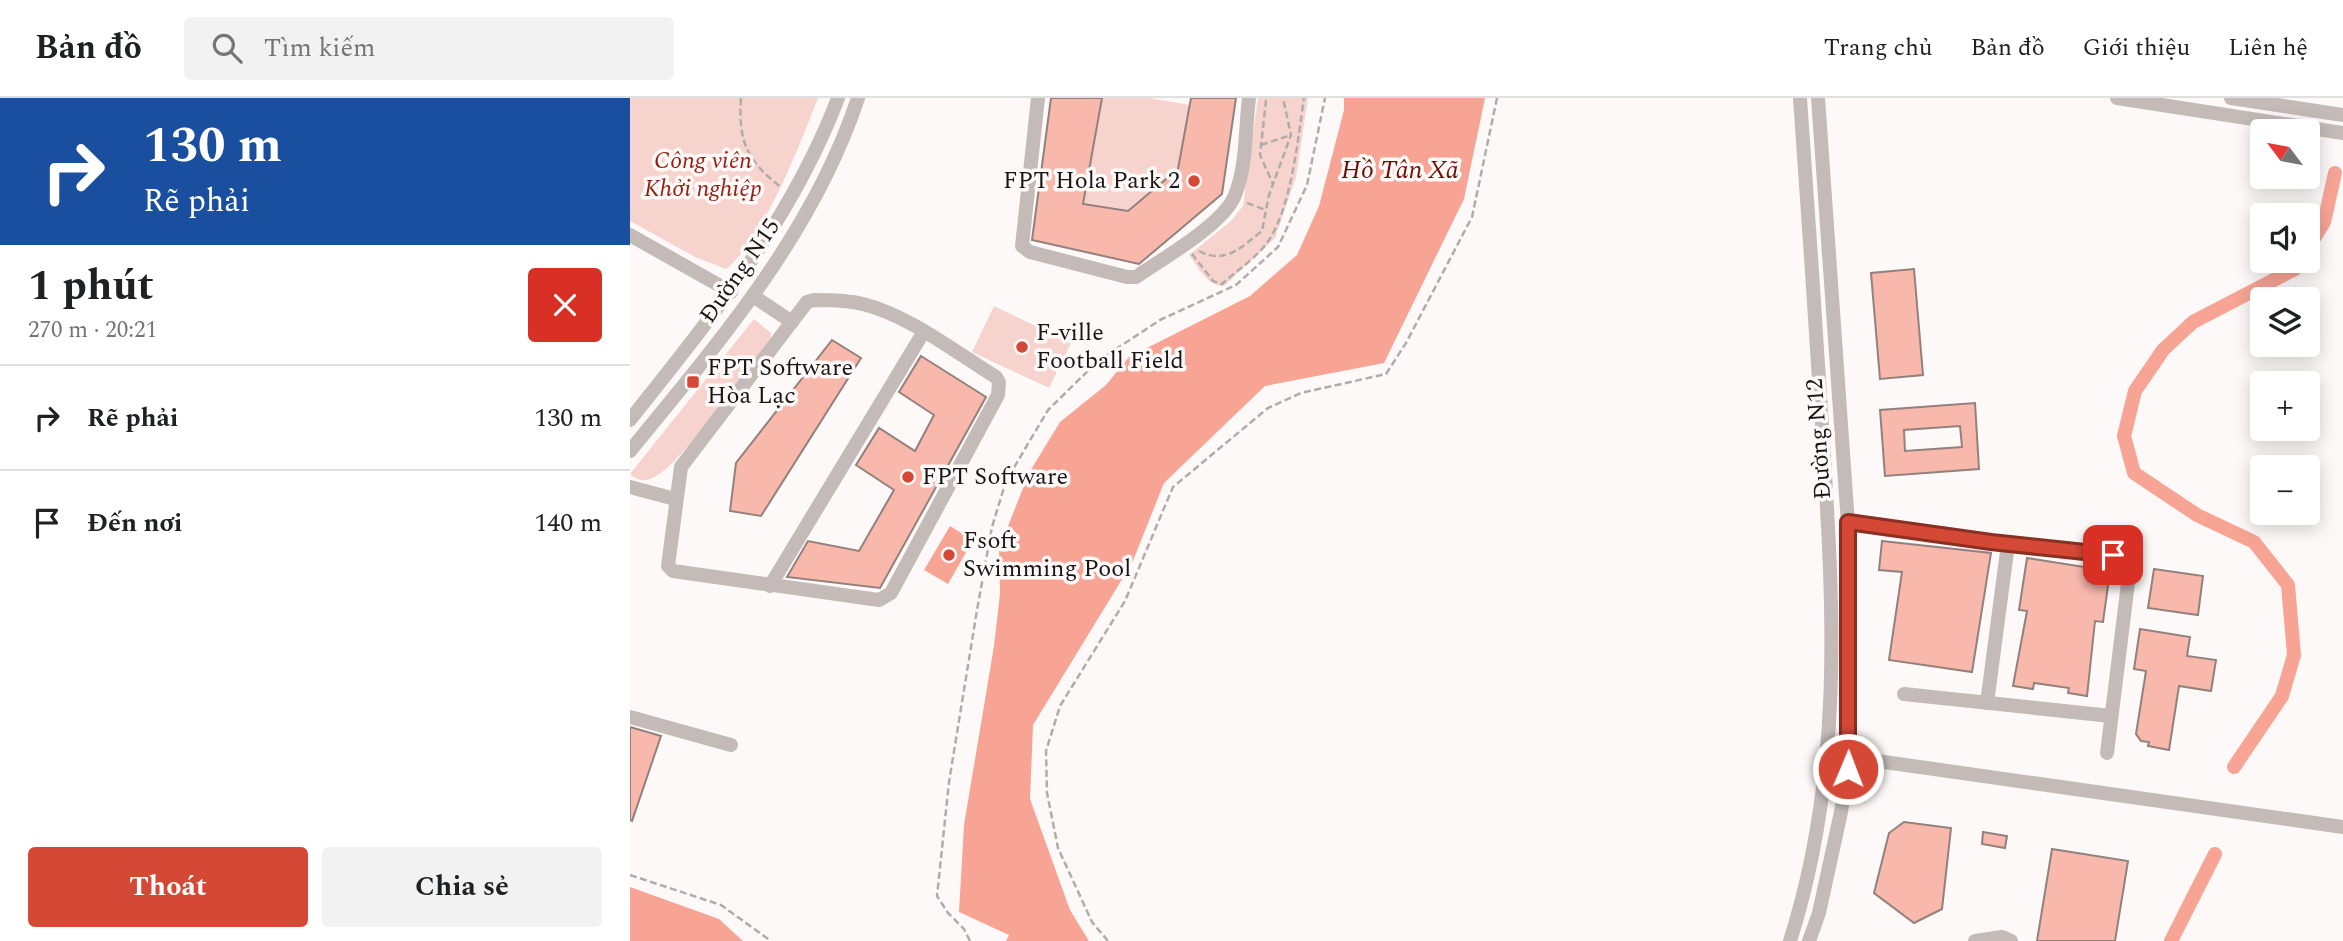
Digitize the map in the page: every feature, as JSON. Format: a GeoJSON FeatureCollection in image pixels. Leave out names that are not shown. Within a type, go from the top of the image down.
{"type":"FeatureCollection","features":[{"type":"Feature","properties":{"kind":"street","name":"Đường N15"},"geometry":{"type":"LineString","coordinates":[[630,420],[732,292],[793,196],[838,98]]}},
{"type":"Feature","properties":{"kind":"street","name":"Đường N15"},"geometry":{"type":"LineString","coordinates":[[630,451],[753,296],[794,235],[822,185],[858,98]]}},
{"type":"Feature","properties":{"kind":"street"},"geometry":{"type":"LineString","coordinates":[[1038,98],[1020,239],[1024,250],[1136,277],[1184,243],[1217,216],[1234,197],[1240,181],[1248,98]]}},
{"type":"Feature","properties":{"kind":"street","name":"Đường N12"},"geometry":{"type":"LineString","coordinates":[[1790,941],[1815,852],[1829,754],[1832,579],[1800,98]]}},
{"type":"Feature","properties":{"kind":"street","name":"Đường N12"},"geometry":{"type":"LineString","coordinates":[[1809,941],[1819,913],[1841,812],[1849,757],[1848,522],[1818,98]]}},
{"type":"Feature","properties":{"kind":"street"},"geometry":{"type":"LineString","coordinates":[[2117,98],[2343,133]]}},
{"type":"Feature","properties":{"kind":"street"},"geometry":{"type":"LineString","coordinates":[[2231,98],[2343,115]]}},
{"type":"Feature","properties":{"kind":"street"},"geometry":{"type":"LineString","coordinates":[[630,235],[732,292]]}},
{"type":"Feature","properties":{"kind":"street"},"geometry":{"type":"LineString","coordinates":[[753,296],[792,322]]}},
{"type":"Feature","properties":{"kind":"street"},"geometry":{"type":"LineString","coordinates":[[807,302],[847,302],[879,310],[996,377],[999,391],[891,593],[885,598],[873,600],[770,586],[670,568],[667,558],[681,467],[792,322],[807,302]]}},
{"type":"Feature","properties":{"kind":"street"},"geometry":{"type":"LineString","coordinates":[[770,586],[923,333]]}},
{"type":"Feature","properties":{"kind":"street"},"geometry":{"type":"LineString","coordinates":[[630,487],[675,499]]}},
{"type":"Feature","properties":{"kind":"street"},"geometry":{"type":"LineString","coordinates":[[1848,522],[2113,555],[2127,562],[2130,567],[2107,753]]}},
{"type":"Feature","properties":{"kind":"street"},"geometry":{"type":"LineString","coordinates":[[1987,703],[2008,544]]}},
{"type":"Feature","properties":{"kind":"street"},"geometry":{"type":"LineString","coordinates":[[1903,694],[2111,716]]}},
{"type":"Feature","properties":{"kind":"street"},"geometry":{"type":"LineString","coordinates":[[630,718],[731,745]]}},
{"type":"Feature","properties":{"kind":"street"},"geometry":{"type":"LineString","coordinates":[[1829,754],[2343,827]]}},
{"type":"Feature","properties":{"kind":"street"},"geometry":{"type":"LineString","coordinates":[[1975,941],[2003,937],[2011,941]]}},
{"type":"Feature","properties":{"kind":"path"},"geometry":{"type":"LineString","coordinates":[[741,98],[739,125],[750,156],[756,167],[793,196]]}},
{"type":"Feature","properties":{"kind":"path"},"geometry":{"type":"LineString","coordinates":[[1268,242],[1262,231],[1266,210],[1272,184],[1291,135],[1283,98]]}},
{"type":"Feature","properties":{"kind":"path"},"geometry":{"type":"LineString","coordinates":[[1184,243],[1213,281],[1222,284],[1268,242],[1294,169],[1304,98]]}},
{"type":"Feature","properties":{"kind":"path"},"geometry":{"type":"LineString","coordinates":[[970,941],[964,929],[937,897],[949,782],[977,610],[992,527],[1006,481],[1048,410],[1098,361],[1160,320],[1237,285],[1279,247],[1307,185],[1325,98]]}},
{"type":"Feature","properties":{"kind":"path"},"geometry":{"type":"LineString","coordinates":[[1108,941],[1092,922],[1058,848],[1047,793],[1046,751],[1060,706],[1125,601],[1173,487],[1268,408],[1301,393],[1386,374],[1406,343],[1472,217],[1497,98]]}},
{"type":"Feature","properties":{"kind":"path"},"geometry":{"type":"LineString","coordinates":[[1266,100],[1261,145],[1262,164],[1272,184]]}},
{"type":"Feature","properties":{"kind":"path"},"geometry":{"type":"LineString","coordinates":[[1261,145],[1291,135]]}},
{"type":"Feature","properties":{"kind":"path"},"geometry":{"type":"LineString","coordinates":[[1234,197],[1266,210]]}},
{"type":"Feature","properties":{"kind":"path"},"geometry":{"type":"LineString","coordinates":[[1184,243],[1207,255],[1220,258],[1227,256],[1262,231]]}},
{"type":"Feature","properties":{"kind":"path"},"geometry":{"type":"LineString","coordinates":[[630,875],[721,905],[771,941]]}},
{"type":"Feature","properties":{"kind":"green space","name":"Công viên Khởi nghiệp"},"geometry":{"type":"Polygon","coordinates":[[[630,98],[818,98],[780,190],[754,236],[726,269],[695,257],[630,221],[630,98]]]}},
{"type":"Feature","properties":{"kind":"green space"},"geometry":{"type":"Polygon","coordinates":[[[1102,98],[1149,98],[1190,105],[1178,169],[1128,211],[1083,204],[1102,98]]]}},
{"type":"Feature","properties":{"kind":"green space"},"geometry":{"type":"Polygon","coordinates":[[[1258,98],[1308,98],[1296,177],[1275,238],[1224,286],[1218,285],[1204,275],[1189,255],[1231,221],[1243,206],[1258,98]]]}},
{"type":"Feature","properties":{"kind":"green space","name":"F-ville Football Field"},"geometry":{"type":"Polygon","coordinates":[[[994,306],[1071,343],[1049,388],[972,352],[994,306]]]}},
{"type":"Feature","properties":{"kind":"green space"},"geometry":{"type":"Polygon","coordinates":[[[754,319],[771,333],[771,338],[713,416],[663,472],[645,480],[630,474],[754,319]]]}},
{"type":"Feature","properties":{"kind":"water","name":"Hồ Tân Xã"},"geometry":{"type":"Polygon","coordinates":[[[1344,98],[1485,98],[1464,199],[1384,363],[1265,386],[1164,483],[1132,563],[1033,725],[1030,799],[1070,910],[1089,941],[1006,941],[1009,935],[959,912],[964,825],[994,646],[1000,593],[999,549],[1029,473],[1060,422],[1106,385],[1129,357],[1250,296],[1297,255],[1319,206],[1344,110],[1344,98]]]}},
{"type":"Feature","properties":{"kind":"water","name":"Fsoft Swimming Pool"},"geometry":{"type":"Polygon","coordinates":[[[950,526],[973,540],[948,584],[924,570],[950,526]]]}},
{"type":"Feature","properties":{"kind":"water"},"geometry":{"type":"Polygon","coordinates":[[[630,887],[719,919],[743,941],[630,941],[630,887]]]}},
{"type":"Feature","properties":{"kind":"building","name":"FPT Hola Park 2"},"geometry":{"type":"Polygon","coordinates":[[[1051,98],[1102,98],[1083,204],[1128,211],[1178,169],[1191,98],[1236,98],[1222,194],[1139,264],[1032,240],[1051,98]]]}},
{"type":"Feature","properties":{"kind":"building"},"geometry":{"type":"Polygon","coordinates":[[[1914,269],[1923,375],[1880,379],[1871,273],[1914,269]]]}},
{"type":"Feature","properties":{"kind":"building"},"geometry":{"type":"Polygon","coordinates":[[[832,340],[861,358],[761,516],[730,511],[736,463],[832,340]]]}},
{"type":"Feature","properties":{"kind":"building","name":"FPT Software"},"geometry":{"type":"Polygon","coordinates":[[[921,356],[986,397],[880,588],[787,577],[808,541],[859,551],[894,490],[856,465],[879,428],[915,451],[934,415],[899,392],[921,356]]]}},
{"type":"Feature","properties":{"kind":"building"},"geometry":{"type":"Polygon","coordinates":[[[1975,403],[1979,469],[1885,476],[1880,410],[1975,403]],[[1960,426],[1904,430],[1905,451],[1962,447],[1960,426]]]}},
{"type":"Feature","properties":{"kind":"building"},"geometry":{"type":"Polygon","coordinates":[[[1882,541],[1991,553],[1972,672],[1889,660],[1902,572],[1879,570],[1882,541]]]}},
{"type":"Feature","properties":{"kind":"building"},"geometry":{"type":"Polygon","coordinates":[[[2027,558],[2110,571],[2103,622],[2095,621],[2087,696],[2068,693],[2069,688],[2034,683],[2033,689],[2013,686],[2027,611],[2019,610],[2027,558]]]}},
{"type":"Feature","properties":{"kind":"building"},"geometry":{"type":"Polygon","coordinates":[[[2154,569],[2203,576],[2198,615],[2148,608],[2154,569]]]}},
{"type":"Feature","properties":{"kind":"building"},"geometry":{"type":"Polygon","coordinates":[[[2140,629],[2190,637],[2187,656],[2216,660],[2211,691],[2179,686],[2169,750],[2148,746],[2149,742],[2141,741],[2136,734],[2146,671],[2134,669],[2140,629]]]}},
{"type":"Feature","properties":{"kind":"building"},"geometry":{"type":"Polygon","coordinates":[[[630,727],[661,736],[632,821],[630,820],[630,727]]]}},
{"type":"Feature","properties":{"kind":"building"},"geometry":{"type":"Polygon","coordinates":[[[1904,822],[1951,828],[1942,909],[1914,923],[1874,893],[1889,833],[1904,822]]]}},
{"type":"Feature","properties":{"kind":"building"},"geometry":{"type":"Polygon","coordinates":[[[1983,832],[2007,836],[2005,848],[1982,844],[1983,832]]]}},
{"type":"Feature","properties":{"kind":"building"},"geometry":{"type":"Polygon","coordinates":[[[2052,849],[2128,861],[2115,941],[2037,941],[2052,849]]]}},
{"type":"Feature","properties":{"kind":"waterway"},"geometry":{"type":"LineString","coordinates":[[2320,228],[2324,222],[2335,173]]}},
{"type":"Feature","properties":{"kind":"waterway"},"geometry":{"type":"LineString","coordinates":[[2234,767],[2282,696],[2294,655],[2288,585],[2254,542],[2197,515],[2134,473],[2124,436],[2135,391],[2163,350],[2193,322],[2287,273]]}},
{"type":"Feature","properties":{"kind":"waterway"},"geometry":{"type":"LineString","coordinates":[[2171,941],[2215,854]]}},
{"type":"Feature","properties":{"kind":"place","name":"FPT Hola Park 2"},"geometry":{"type":"Point","coordinates":[1194,181]}},
{"type":"Feature","properties":{"kind":"place","name":"F-ville Football Field"},"geometry":{"type":"Point","coordinates":[1022,347]}},
{"type":"Feature","properties":{"kind":"place","name":"FPT Software Hòa Lạc"},"geometry":{"type":"Point","coordinates":[693,382]}},
{"type":"Feature","properties":{"kind":"place","name":"FPT Software"},"geometry":{"type":"Point","coordinates":[908,477]}},
{"type":"Feature","properties":{"kind":"place","name":"Fsoft Swimming Pool"},"geometry":{"type":"Point","coordinates":[949,555]}},
{"type":"Feature","properties":{"kind":"route"},"geometry":{"type":"LineString","coordinates":[[1848,769],[1848,522],[1991,542],[2113,555]]}}]}
